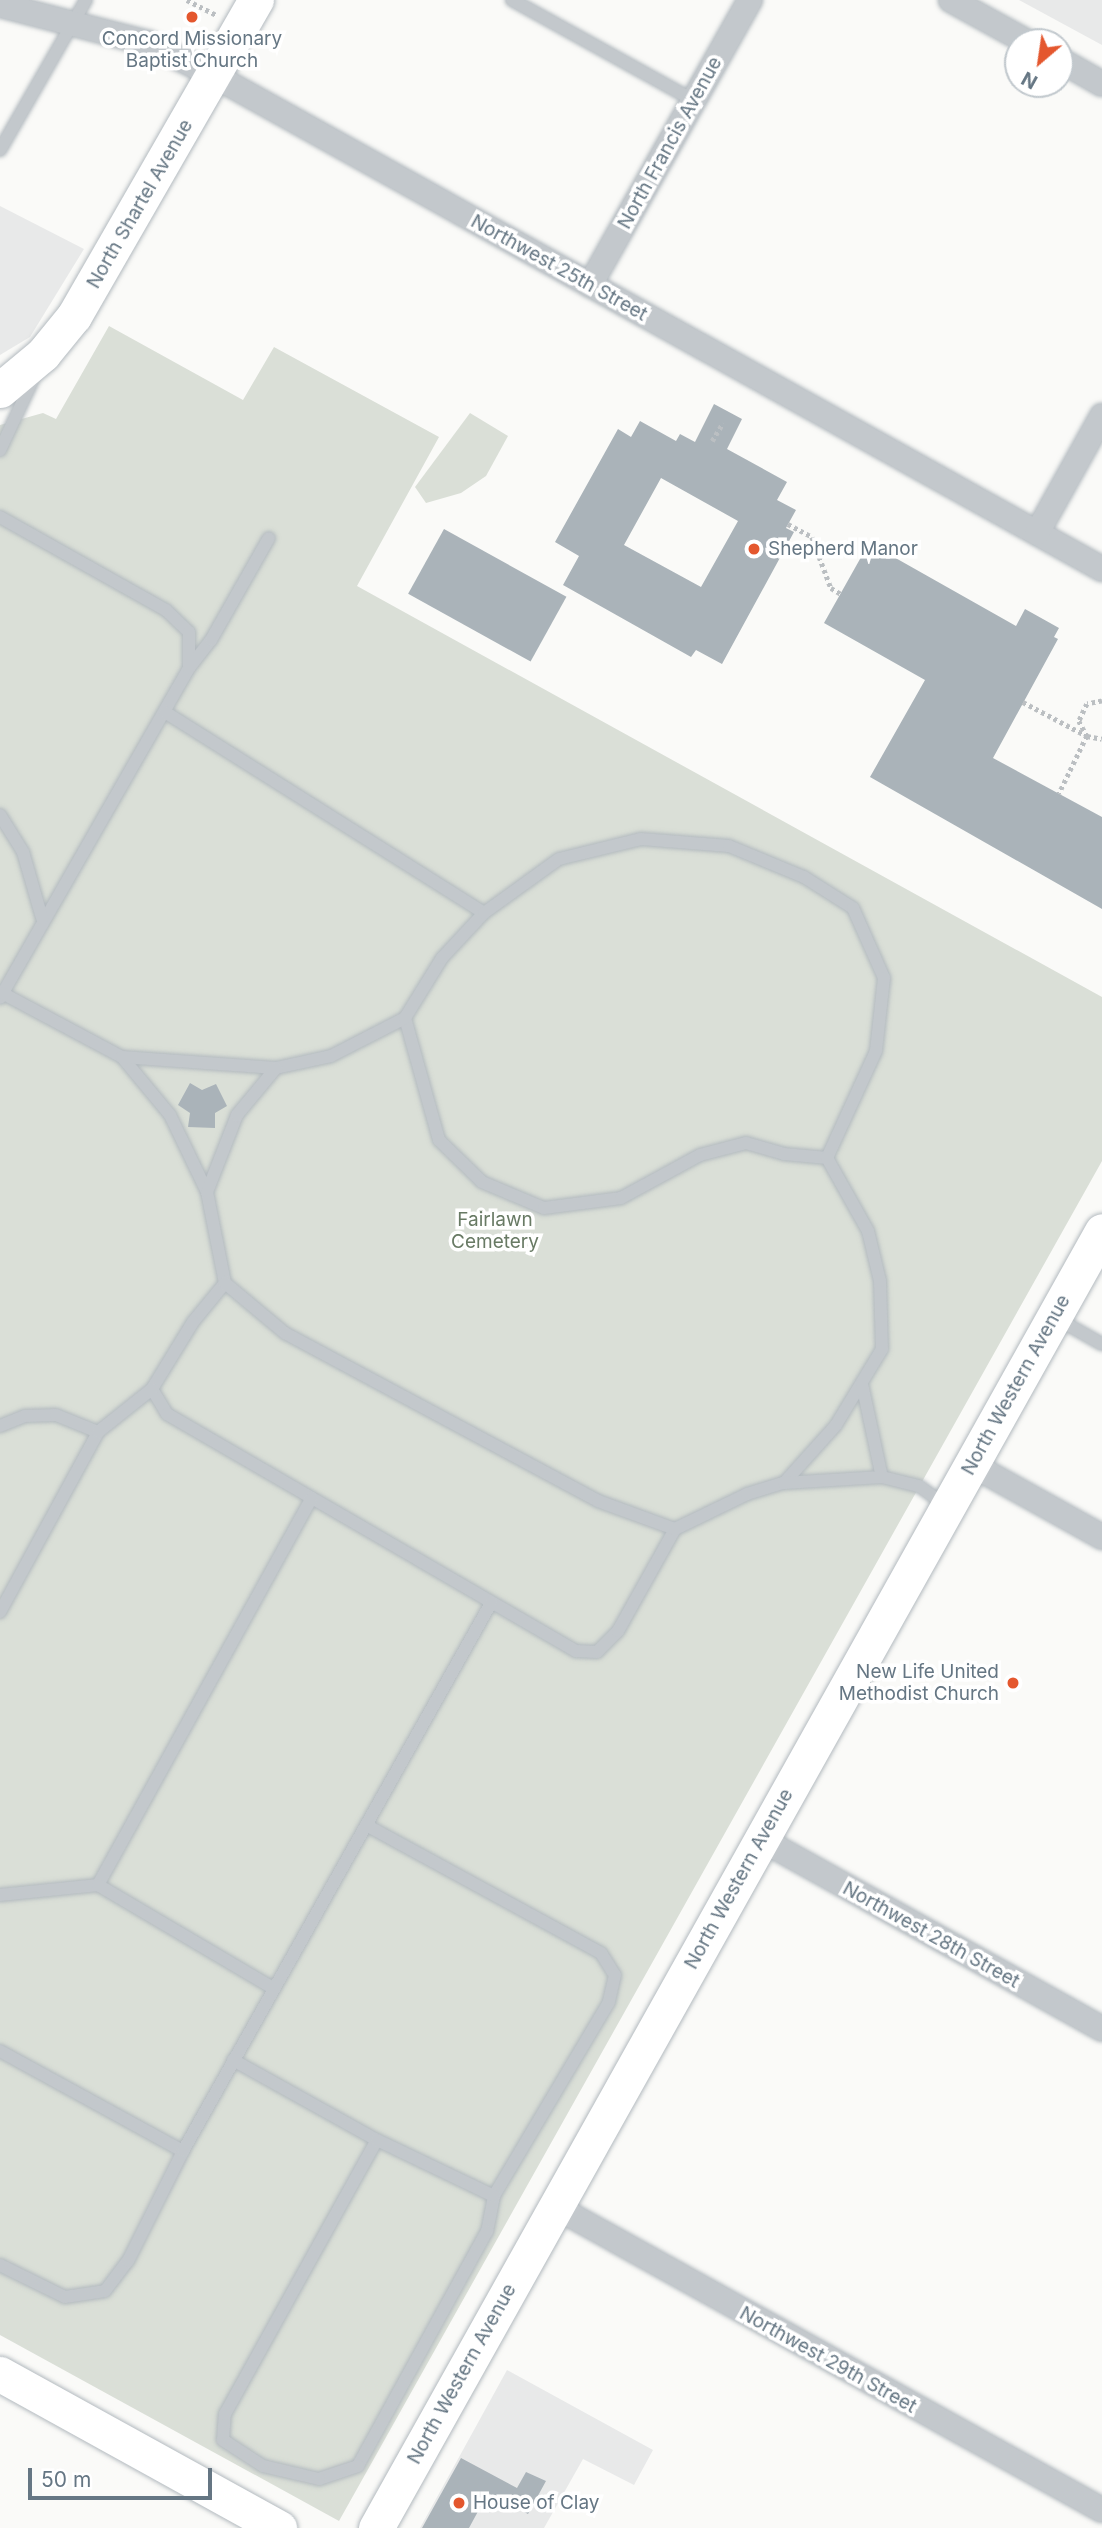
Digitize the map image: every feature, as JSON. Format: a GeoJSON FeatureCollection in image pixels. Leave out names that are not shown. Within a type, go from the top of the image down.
{"type":"FeatureCollection","features":[{"type":"Feature","properties":{"kind":"street","name":"North Shartel Avenue"},"geometry":{"type":"LineString","coordinates":[[0,390],[43,355],[93,286],[256,0]]}},
{"type":"Feature","properties":{"kind":"street","name":"North Francis Avenue"},"geometry":{"type":"LineString","coordinates":[[590,285],[750,0]]}},
{"type":"Feature","properties":{"kind":"street"},"geometry":{"type":"LineString","coordinates":[[951,0],[1004,29]]}},
{"type":"Feature","properties":{"kind":"street","name":"Northwest 25th Street"},"geometry":{"type":"LineString","coordinates":[[0,5],[148,43],[213,75],[1102,569]]}},
{"type":"Feature","properties":{"kind":"street"},"geometry":{"type":"LineString","coordinates":[[1074,68],[1102,84]]}},
{"type":"Feature","properties":{"kind":"street"},"geometry":{"type":"LineString","coordinates":[[1037,533],[1102,416]]}},
{"type":"Feature","properties":{"kind":"street","name":"North Western Avenue"},"geometry":{"type":"LineString","coordinates":[[376,2528],[1102,1231]]}},
{"type":"Feature","properties":{"kind":"street"},"geometry":{"type":"LineString","coordinates":[[971,1464],[1102,1537]]}},
{"type":"Feature","properties":{"kind":"street","name":"Northwest 28th Street"},"geometry":{"type":"LineString","coordinates":[[761,1839],[1102,2029]]}},
{"type":"Feature","properties":{"kind":"street","name":"Northwest 29th Street"},"geometry":{"type":"LineString","coordinates":[[556,2207],[1102,2510]]}},
{"type":"Feature","properties":{"kind":"street"},"geometry":{"type":"LineString","coordinates":[[0,2374],[279,2528]]}},
{"type":"Feature","properties":{"kind":"lane"},"geometry":{"type":"LineString","coordinates":[[0,150],[86,0]]}},
{"type":"Feature","properties":{"kind":"lane"},"geometry":{"type":"LineString","coordinates":[[512,0],[695,101]]}},
{"type":"Feature","properties":{"kind":"lane"},"geometry":{"type":"LineString","coordinates":[[0,450],[26,401],[43,355]]}},
{"type":"Feature","properties":{"kind":"lane"},"geometry":{"type":"LineString","coordinates":[[0,517],[166,610],[189,632],[189,668]]}},
{"type":"Feature","properties":{"kind":"lane"},"geometry":{"type":"LineString","coordinates":[[270,538],[211,640],[189,668],[42,918],[1,996],[122,1057],[276,1068],[331,1056],[405,1018],[442,958],[484,913],[559,859],[640,839],[729,846],[804,877],[853,908],[884,978],[876,1051],[827,1158]]}},
{"type":"Feature","properties":{"kind":"lane"},"geometry":{"type":"LineString","coordinates":[[165,712],[484,913]]}},
{"type":"Feature","properties":{"kind":"lane"},"geometry":{"type":"LineString","coordinates":[[0,815],[23,852],[42,918]]}},
{"type":"Feature","properties":{"kind":"lane"},"geometry":{"type":"LineString","coordinates":[[405,1018],[439,1140],[482,1182],[544,1208],[621,1198],[700,1155],[746,1143],[784,1154],[827,1158]]}},
{"type":"Feature","properties":{"kind":"lane"},"geometry":{"type":"LineString","coordinates":[[122,1057],[170,1115],[207,1192],[225,1283],[285,1333],[598,1501],[675,1529]]}},
{"type":"Feature","properties":{"kind":"lane"},"geometry":{"type":"LineString","coordinates":[[207,1192],[237,1115],[276,1068]]}},
{"type":"Feature","properties":{"kind":"lane"},"geometry":{"type":"LineString","coordinates":[[784,1483],[836,1425],[882,1349],[880,1281],[868,1231],[827,1158]]}},
{"type":"Feature","properties":{"kind":"lane"},"geometry":{"type":"LineString","coordinates":[[0,1612],[98,1432],[152,1389],[193,1322],[225,1283]]}},
{"type":"Feature","properties":{"kind":"lane"},"geometry":{"type":"LineString","coordinates":[[1054,1317],[1102,1344]]}},
{"type":"Feature","properties":{"kind":"lane"},"geometry":{"type":"LineString","coordinates":[[862,1384],[882,1477]]}},
{"type":"Feature","properties":{"kind":"lane"},"geometry":{"type":"LineString","coordinates":[[152,1389],[167,1414],[576,1651],[597,1652],[618,1631],[675,1529],[747,1494],[784,1483],[882,1477],[919,1486],[948,1506]]}},
{"type":"Feature","properties":{"kind":"lane"},"geometry":{"type":"LineString","coordinates":[[0,1426],[25,1416],[56,1415],[98,1432]]}},
{"type":"Feature","properties":{"kind":"lane"},"geometry":{"type":"LineString","coordinates":[[98,1885],[312,1498]]}},
{"type":"Feature","properties":{"kind":"lane"},"geometry":{"type":"LineString","coordinates":[[0,2265],[65,2297],[105,2291],[128,2261],[183,2151],[233,2060],[491,1603]]}},
{"type":"Feature","properties":{"kind":"lane"},"geometry":{"type":"LineString","coordinates":[[366,1825],[601,1952],[615,1975],[609,2001],[494,2196],[488,2231],[358,2466],[319,2479],[263,2466],[223,2440],[225,2414],[377,2140]]}},
{"type":"Feature","properties":{"kind":"lane"},"geometry":{"type":"LineString","coordinates":[[0,1895],[98,1885],[273,1988]]}},
{"type":"Feature","properties":{"kind":"lane"},"geometry":{"type":"LineString","coordinates":[[0,2051],[183,2151]]}},
{"type":"Feature","properties":{"kind":"lane"},"geometry":{"type":"LineString","coordinates":[[233,2060],[377,2140],[494,2196]]}},
{"type":"Feature","properties":{"kind":"path"},"geometry":{"type":"LineString","coordinates":[[187,0],[217,15],[221,8]]}},
{"type":"Feature","properties":{"kind":"path"},"geometry":{"type":"LineString","coordinates":[[712,441],[723,423]]}},
{"type":"Feature","properties":{"kind":"path"},"geometry":{"type":"LineString","coordinates":[[788,524],[812,537],[831,588],[841,594]]}},
{"type":"Feature","properties":{"kind":"path"},"geometry":{"type":"LineString","coordinates":[[1087,736],[1079,721],[1080,713],[1087,704],[1102,701]]}},
{"type":"Feature","properties":{"kind":"path"},"geometry":{"type":"LineString","coordinates":[[1023,702],[1087,736],[1102,739]]}},
{"type":"Feature","properties":{"kind":"path"},"geometry":{"type":"LineString","coordinates":[[1059,794],[1087,736]]}},
{"type":"Feature","properties":{"kind":"shaded area"},"geometry":{"type":"Polygon","coordinates":[[[1019,0],[1102,0],[1102,45],[1019,0]]]}},
{"type":"Feature","properties":{"kind":"shaded area"},"geometry":{"type":"Polygon","coordinates":[[[0,206],[84,249],[30,337],[0,355],[0,206]]]}},
{"type":"Feature","properties":{"kind":"shaded area"},"geometry":{"type":"Polygon","coordinates":[[[507,2370],[653,2450],[634,2485],[583,2459],[544,2528],[420,2528],[507,2370]]]}},
{"type":"Feature","properties":{"kind":"green space","name":"Fairlawn Cemetery"},"geometry":{"type":"Polygon","coordinates":[[[109,326],[243,400],[274,347],[439,437],[357,586],[1102,997],[1102,1161],[339,2521],[0,2335],[0,425],[43,413],[56,419],[109,326]]]}},
{"type":"Feature","properties":{"kind":"green space"},"geometry":{"type":"Polygon","coordinates":[[[470,413],[508,436],[486,476],[461,493],[426,503],[415,487],[470,413]]]}},
{"type":"Feature","properties":{"kind":"building","name":"Shepherd Manor"},"geometry":{"type":"Polygon","coordinates":[[[714,404],[742,419],[727,449],[787,482],[777,500],[796,510],[786,528],[794,532],[722,664],[696,650],[691,657],[563,585],[579,556],[555,542],[618,429],[631,437],[640,421],[676,441],[680,434],[695,442],[714,404]],[[661,478],[624,545],[701,587],[738,521],[661,478]]]}},
{"type":"Feature","properties":{"kind":"building"},"geometry":{"type":"Polygon","coordinates":[[[444,529],[566,597],[531,662],[408,594],[444,529]]]}},
{"type":"Feature","properties":{"kind":"building"},"geometry":{"type":"Polygon","coordinates":[[[869,543],[1016,626],[1025,609],[1059,628],[1054,637],[1058,639],[993,758],[1102,817],[1102,909],[870,777],[925,680],[824,623],[869,543]]]}},
{"type":"Feature","properties":{"kind":"building"},"geometry":{"type":"Polygon","coordinates":[[[190,1083],[202,1090],[216,1084],[227,1106],[215,1113],[215,1128],[188,1127],[190,1113],[178,1105],[190,1083]]]}},
{"type":"Feature","properties":{"kind":"building","name":"House of Clay"},"geometry":{"type":"Polygon","coordinates":[[[461,2458],[517,2488],[526,2472],[546,2481],[528,2514],[488,2493],[469,2528],[422,2528],[461,2458]]]}},
{"type":"Feature","properties":{"kind":"place","name":"Concord Missionary Baptist Church"},"geometry":{"type":"Point","coordinates":[192,17]}},
{"type":"Feature","properties":{"kind":"place","name":"Shepherd Manor"},"geometry":{"type":"Point","coordinates":[754,549]}},
{"type":"Feature","properties":{"kind":"place","name":"New Life United Methodist Church"},"geometry":{"type":"Point","coordinates":[1013,1683]}},
{"type":"Feature","properties":{"kind":"place","name":"House of Clay"},"geometry":{"type":"Point","coordinates":[459,2503]}}]}
